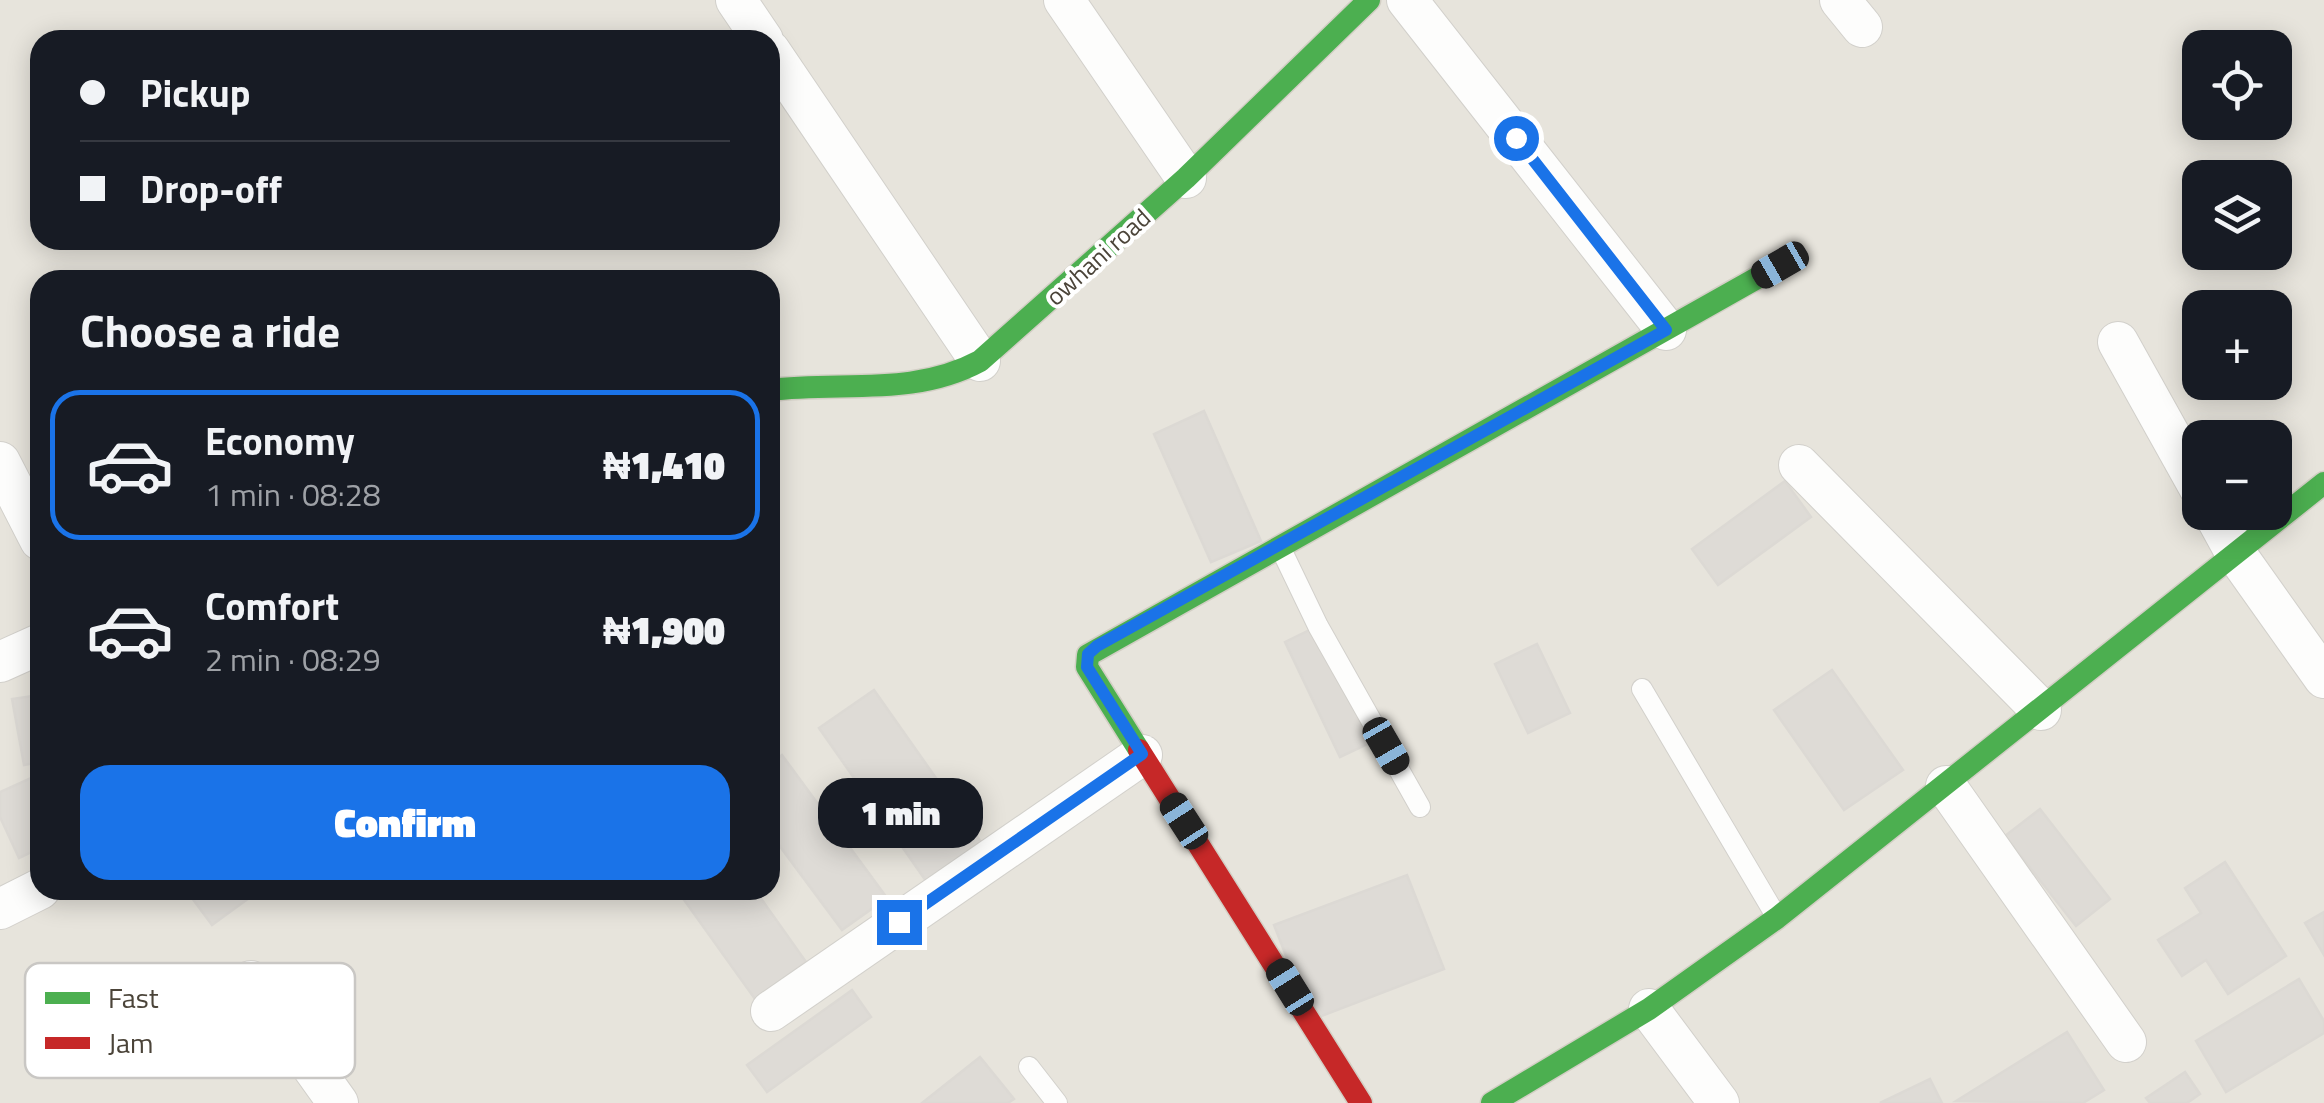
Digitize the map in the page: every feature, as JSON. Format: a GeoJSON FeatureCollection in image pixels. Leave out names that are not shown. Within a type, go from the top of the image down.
{"type":"FeatureCollection","features":[{"type":"Feature","properties":{"kind":"street"},"geometry":{"type":"LineString","coordinates":[[736,0],[756,30]]}},
{"type":"Feature","properties":{"kind":"street"},"geometry":{"type":"LineString","coordinates":[[1064,0],[1186,178]]}},
{"type":"Feature","properties":{"kind":"street","name":"owhani road"},"geometry":{"type":"LineString","coordinates":[[780,390],[941,382],[980,361],[1186,178],[1369,0]]}},
{"type":"Feature","properties":{"kind":"street"},"geometry":{"type":"LineString","coordinates":[[1406,0],[1666,330]]}},
{"type":"Feature","properties":{"kind":"street"},"geometry":{"type":"LineString","coordinates":[[780,66],[980,361]]}},
{"type":"Feature","properties":{"kind":"street"},"geometry":{"type":"LineString","coordinates":[[1361,1103],[1087,667],[1088,654],[1780,265]]}},
{"type":"Feature","properties":{"kind":"street"},"geometry":{"type":"LineString","coordinates":[[2118,342],[2182,458]]}},
{"type":"Feature","properties":{"kind":"street"},"geometry":{"type":"LineString","coordinates":[[0,462],[30,520]]}},
{"type":"Feature","properties":{"kind":"street"},"geometry":{"type":"LineString","coordinates":[[1798,465],[2041,710]]}},
{"type":"Feature","properties":{"kind":"street"},"geometry":{"type":"LineString","coordinates":[[1492,1103],[1649,1009],[1777,918],[2324,483]]}},
{"type":"Feature","properties":{"kind":"street"},"geometry":{"type":"LineString","coordinates":[[2223,530],[2324,678]]}},
{"type":"Feature","properties":{"kind":"street"},"geometry":{"type":"LineString","coordinates":[[0,662],[30,648]]}},
{"type":"Feature","properties":{"kind":"street"},"geometry":{"type":"LineString","coordinates":[[771,1011],[1142,754]]}},
{"type":"Feature","properties":{"kind":"street"},"geometry":{"type":"LineString","coordinates":[[1946,786],[2126,1042]]}},
{"type":"Feature","properties":{"kind":"street"},"geometry":{"type":"LineString","coordinates":[[0,909],[30,894]]}},
{"type":"Feature","properties":{"kind":"street"},"geometry":{"type":"LineString","coordinates":[[1649,1009],[1719,1103]]}},
{"type":"Feature","properties":{"kind":"street"},"geometry":{"type":"LineString","coordinates":[[320,1078],[338,1103]]}},
{"type":"Feature","properties":{"kind":"lane"},"geometry":{"type":"LineString","coordinates":[[1279,545],[1318,626],[1420,807]]}},
{"type":"Feature","properties":{"kind":"lane"},"geometry":{"type":"LineString","coordinates":[[1642,689],[1777,918]]}},
{"type":"Feature","properties":{"kind":"lane"},"geometry":{"type":"LineString","coordinates":[[1029,1067],[1057,1103]]}},
{"type":"Feature","properties":{"kind":"shaded area"},"geometry":{"type":"Polygon","coordinates":[[[0,0],[2324,0],[2324,1103],[0,1103],[0,0]]]}},
{"type":"Feature","properties":{"kind":"building"},"geometry":{"type":"Polygon","coordinates":[[[1204,411],[1261,541],[1211,562],[1154,434],[1204,411]]]}},
{"type":"Feature","properties":{"kind":"building"},"geometry":{"type":"Polygon","coordinates":[[[1785,481],[1811,517],[1718,585],[1692,549],[1785,481]]]}},
{"type":"Feature","properties":{"kind":"building"},"geometry":{"type":"Polygon","coordinates":[[[1318,626],[1374,741],[1340,757],[1285,642],[1318,626]]]}},
{"type":"Feature","properties":{"kind":"building"},"geometry":{"type":"Polygon","coordinates":[[[1537,644],[1570,713],[1528,733],[1495,664],[1537,644]]]}},
{"type":"Feature","properties":{"kind":"building"},"geometry":{"type":"Polygon","coordinates":[[[1832,670],[1903,770],[1844,810],[1774,710],[1832,670]]]}},
{"type":"Feature","properties":{"kind":"building"},"geometry":{"type":"Polygon","coordinates":[[[874,690],[981,842],[926,881],[819,728],[874,690]]]}},
{"type":"Feature","properties":{"kind":"building"},"geometry":{"type":"Polygon","coordinates":[[[30,696],[30,764],[24,765],[12,699],[30,696]]]}},
{"type":"Feature","properties":{"kind":"building"},"geometry":{"type":"Polygon","coordinates":[[[780,756],[887,898],[842,930],[780,846],[780,756]]]}},
{"type":"Feature","properties":{"kind":"building"},"geometry":{"type":"Polygon","coordinates":[[[30,778],[30,853],[19,858],[0,817],[0,792],[30,778]]]}},
{"type":"Feature","properties":{"kind":"building"},"geometry":{"type":"Polygon","coordinates":[[[2040,809],[2110,899],[2076,926],[2005,836],[2040,809]]]}},
{"type":"Feature","properties":{"kind":"building"},"geometry":{"type":"Polygon","coordinates":[[[2225,862],[2286,956],[2228,994],[2206,960],[2182,976],[2158,940],[2201,913],[2185,888],[2225,862]]]}},
{"type":"Feature","properties":{"kind":"building"},"geometry":{"type":"Polygon","coordinates":[[[1407,875],[1444,969],[1311,1020],[1274,925],[1407,875]]]}},
{"type":"Feature","properties":{"kind":"building"},"geometry":{"type":"Polygon","coordinates":[[[193,900],[246,900],[212,925],[193,900]]]}},
{"type":"Feature","properties":{"kind":"building"},"geometry":{"type":"Polygon","coordinates":[[[684,900],[762,900],[806,962],[755,999],[684,900]]]}},
{"type":"Feature","properties":{"kind":"building"},"geometry":{"type":"Polygon","coordinates":[[[2324,912],[2324,955],[2305,923],[2324,912]]]}},
{"type":"Feature","properties":{"kind":"building"},"geometry":{"type":"Polygon","coordinates":[[[2299,979],[2324,1021],[2324,1033],[2226,1092],[2196,1041],[2299,979]]]}},
{"type":"Feature","properties":{"kind":"building"},"geometry":{"type":"Polygon","coordinates":[[[852,990],[871,1017],[767,1092],[747,1065],[852,990]]]}},
{"type":"Feature","properties":{"kind":"building"},"geometry":{"type":"Polygon","coordinates":[[[2067,1032],[2104,1090],[2083,1103],[1956,1101],[2067,1032]]]}},
{"type":"Feature","properties":{"kind":"building"},"geometry":{"type":"Polygon","coordinates":[[[980,1057],[1014,1099],[1008,1103],[922,1103],[980,1057]]]}},
{"type":"Feature","properties":{"kind":"building"},"geometry":{"type":"Polygon","coordinates":[[[2185,1072],[2200,1094],[2187,1103],[2150,1103],[2146,1098],[2185,1072]]]}},
{"type":"Feature","properties":{"kind":"building"},"geometry":{"type":"Polygon","coordinates":[[[1930,1079],[1942,1103],[1880,1103],[1930,1079]]]}},
{"type":"Feature","properties":{"kind":"traffic: fast"},"geometry":{"type":"LineString","coordinates":[[780,389],[903,384],[955,372],[980,361],[1186,178],[1369,0]]}},
{"type":"Feature","properties":{"kind":"traffic: fast"},"geometry":{"type":"LineString","coordinates":[[1139,750],[1087,667],[1088,655],[1780,265]]}},
{"type":"Feature","properties":{"kind":"traffic: fast"},"geometry":{"type":"LineString","coordinates":[[1492,1103],[1649,1009],[1777,918],[2324,483]]}},
{"type":"Feature","properties":{"kind":"traffic: jam"},"geometry":{"type":"LineString","coordinates":[[1139,750],[1361,1103]]}},
{"type":"Feature","properties":{"kind":"route"},"geometry":{"type":"LineString","coordinates":[[899,922],[1142,754],[1087,667],[1088,654],[1097,646],[1666,330],[1580,214],[1516,138]]}}]}
